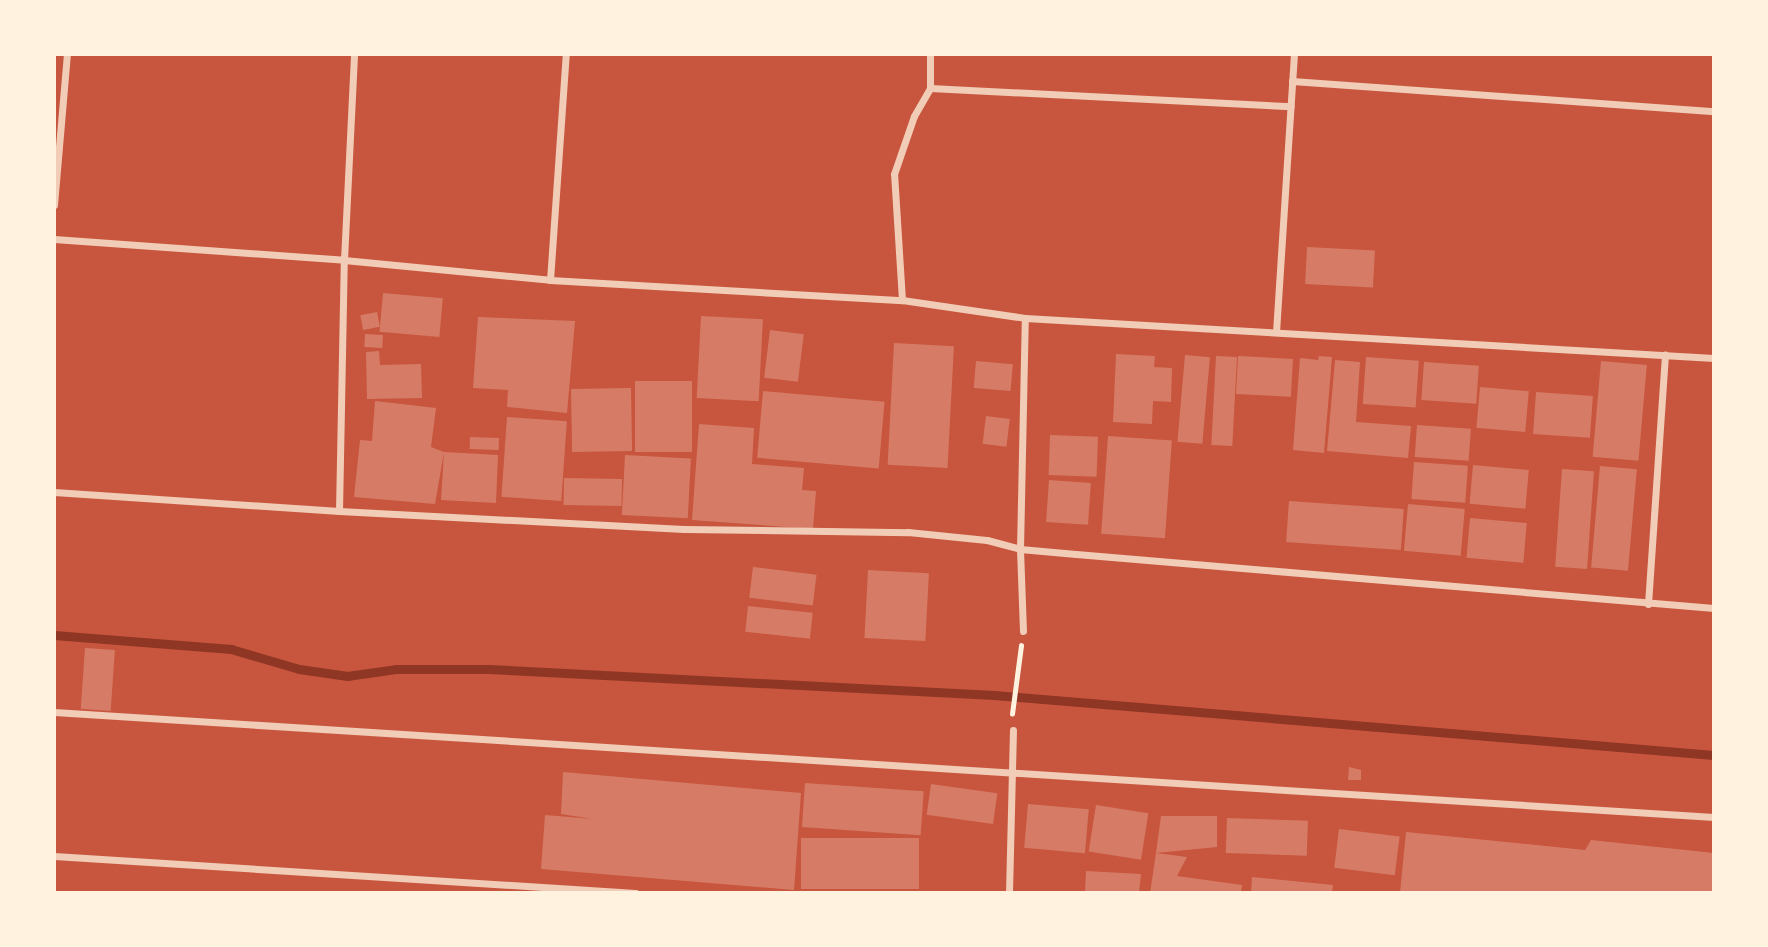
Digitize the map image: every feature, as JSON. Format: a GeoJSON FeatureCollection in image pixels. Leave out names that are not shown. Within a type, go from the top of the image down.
{"type":"FeatureCollection","features":[{"type":"Feature","properties":{"kind":"street"},"geometry":{"type":"LineString","coordinates":[[54,205],[67,54]]}},
{"type":"Feature","properties":{"kind":"street"},"geometry":{"type":"LineString","coordinates":[[339,511],[344,260],[354,54]]}},
{"type":"Feature","properties":{"kind":"street"},"geometry":{"type":"LineString","coordinates":[[550,280],[566,54]]}},
{"type":"Feature","properties":{"kind":"street"},"geometry":{"type":"LineString","coordinates":[[902,300],[894,174],[914,116],[930,88],[930,54]]}},
{"type":"Feature","properties":{"kind":"street"},"geometry":{"type":"LineString","coordinates":[[1276,332],[1294,54]]}},
{"type":"Feature","properties":{"kind":"street"},"geometry":{"type":"LineString","coordinates":[[1293,81],[1714,111]]}},
{"type":"Feature","properties":{"kind":"street"},"geometry":{"type":"LineString","coordinates":[[930,88],[1291,106]]}},
{"type":"Feature","properties":{"kind":"street"},"geometry":{"type":"LineString","coordinates":[[54,239],[344,260],[550,280],[902,300],[1025,318],[1714,358]]}},
{"type":"Feature","properties":{"kind":"street"},"geometry":{"type":"LineString","coordinates":[[1023,631],[1020,549],[1025,318]]}},
{"type":"Feature","properties":{"kind":"street"},"geometry":{"type":"LineString","coordinates":[[1648,604],[1665,355]]}},
{"type":"Feature","properties":{"kind":"street"},"geometry":{"type":"LineString","coordinates":[[54,492],[339,511],[684,529],[908,532],[987,540],[1020,549],[1714,608]]}},
{"type":"Feature","properties":{"kind":"street"},"geometry":{"type":"LineString","coordinates":[[54,712],[1714,817]]}},
{"type":"Feature","properties":{"kind":"street"},"geometry":{"type":"LineString","coordinates":[[1009,893],[1013,730]]}},
{"type":"Feature","properties":{"kind":"street"},"geometry":{"type":"LineString","coordinates":[[54,856],[636,893]]}},
{"type":"Feature","properties":{"kind":"path"},"geometry":{"type":"LineString","coordinates":[[1012,715],[1014,678],[1023,631]]}},
{"type":"Feature","properties":{"kind":"building"},"geometry":{"type":"Polygon","coordinates":[[[1307,247],[1375,251],[1373,288],[1305,284],[1307,247]]]}},
{"type":"Feature","properties":{"kind":"building"},"geometry":{"type":"Polygon","coordinates":[[[383,293],[443,298],[439,337],[380,332],[383,293]]]}},
{"type":"Feature","properties":{"kind":"building"},"geometry":{"type":"Polygon","coordinates":[[[377,312],[380,327],[363,330],[360,315],[377,312]]]}},
{"type":"Feature","properties":{"kind":"building"},"geometry":{"type":"Polygon","coordinates":[[[701,316],[763,319],[759,401],[697,398],[701,316]]]}},
{"type":"Feature","properties":{"kind":"building"},"geometry":{"type":"Polygon","coordinates":[[[478,317],[575,321],[567,413],[507,407],[508,390],[473,388],[478,317]]]}},
{"type":"Feature","properties":{"kind":"building"},"geometry":{"type":"Polygon","coordinates":[[[770,330],[804,334],[798,382],[764,378],[770,330]]]}},
{"type":"Feature","properties":{"kind":"building"},"geometry":{"type":"Polygon","coordinates":[[[365,334],[383,335],[382,348],[364,347],[365,334]]]}},
{"type":"Feature","properties":{"kind":"building"},"geometry":{"type":"Polygon","coordinates":[[[894,343],[954,346],[948,468],[888,465],[894,343]]]}},
{"type":"Feature","properties":{"kind":"building"},"geometry":{"type":"Polygon","coordinates":[[[379,351],[380,365],[421,364],[422,398],[367,399],[366,352],[379,351]]]}},
{"type":"Feature","properties":{"kind":"building"},"geometry":{"type":"Polygon","coordinates":[[[1116,354],[1155,356],[1154,367],[1172,368],[1171,402],[1153,401],[1152,424],[1113,422],[1116,354]]]}},
{"type":"Feature","properties":{"kind":"building"},"geometry":{"type":"Polygon","coordinates":[[[1185,355],[1210,357],[1202,444],[1177,442],[1185,355]]]}},
{"type":"Feature","properties":{"kind":"building"},"geometry":{"type":"Polygon","coordinates":[[[1216,356],[1237,357],[1232,446],[1211,445],[1216,356]]]}},
{"type":"Feature","properties":{"kind":"building"},"geometry":{"type":"Polygon","coordinates":[[[1238,356],[1293,359],[1291,397],[1236,394],[1238,356]]]}},
{"type":"Feature","properties":{"kind":"building"},"geometry":{"type":"Polygon","coordinates":[[[1319,356],[1332,357],[1324,453],[1293,450],[1300,358],[1318,360],[1319,356]]]}},
{"type":"Feature","properties":{"kind":"building"},"geometry":{"type":"Polygon","coordinates":[[[1366,357],[1419,361],[1416,408],[1363,404],[1366,357]]]}},
{"type":"Feature","properties":{"kind":"building"},"geometry":{"type":"Polygon","coordinates":[[[1335,360],[1360,362],[1356,422],[1411,426],[1408,458],[1327,451],[1335,360]]]}},
{"type":"Feature","properties":{"kind":"building"},"geometry":{"type":"Polygon","coordinates":[[[976,361],[1013,364],[1011,391],[974,388],[976,361]]]}},
{"type":"Feature","properties":{"kind":"building"},"geometry":{"type":"Polygon","coordinates":[[[1601,361],[1647,365],[1638,461],[1593,457],[1601,361]]]}},
{"type":"Feature","properties":{"kind":"building"},"geometry":{"type":"Polygon","coordinates":[[[1424,362],[1479,366],[1476,404],[1421,400],[1424,362]]]}},
{"type":"Feature","properties":{"kind":"building"},"geometry":{"type":"Polygon","coordinates":[[[635,381],[692,381],[692,452],[635,452],[635,381]]]}},
{"type":"Feature","properties":{"kind":"building"},"geometry":{"type":"Polygon","coordinates":[[[1480,387],[1529,391],[1525,432],[1476,428],[1480,387]]]}},
{"type":"Feature","properties":{"kind":"building"},"geometry":{"type":"Polygon","coordinates":[[[631,388],[632,451],[572,452],[571,389],[631,388]]]}},
{"type":"Feature","properties":{"kind":"building"},"geometry":{"type":"Polygon","coordinates":[[[763,391],[885,402],[879,468],[757,458],[763,391]]]}},
{"type":"Feature","properties":{"kind":"building"},"geometry":{"type":"Polygon","coordinates":[[[1536,392],[1593,396],[1590,438],[1533,434],[1536,392]]]}},
{"type":"Feature","properties":{"kind":"building"},"geometry":{"type":"Polygon","coordinates":[[[375,401],[436,408],[431,447],[444,452],[435,504],[354,497],[360,440],[372,441],[375,401]]]}},
{"type":"Feature","properties":{"kind":"building"},"geometry":{"type":"Polygon","coordinates":[[[986,416],[1010,419],[1006,447],[983,444],[986,416]]]}},
{"type":"Feature","properties":{"kind":"building"},"geometry":{"type":"Polygon","coordinates":[[[507,417],[567,421],[561,501],[501,497],[507,417]]]}},
{"type":"Feature","properties":{"kind":"building"},"geometry":{"type":"Polygon","coordinates":[[[699,424],[754,428],[752,464],[804,468],[802,490],[816,491],[813,529],[692,520],[699,424]]]}},
{"type":"Feature","properties":{"kind":"building"},"geometry":{"type":"Polygon","coordinates":[[[1417,425],[1471,429],[1469,461],[1415,457],[1417,425]]]}},
{"type":"Feature","properties":{"kind":"building"},"geometry":{"type":"Polygon","coordinates":[[[1050,435],[1098,437],[1097,477],[1049,475],[1050,435]]]}},
{"type":"Feature","properties":{"kind":"building"},"geometry":{"type":"Polygon","coordinates":[[[1108,436],[1172,440],[1165,538],[1101,534],[1108,436]]]}},
{"type":"Feature","properties":{"kind":"building"},"geometry":{"type":"Polygon","coordinates":[[[470,437],[499,438],[499,450],[470,449],[470,437]]]}},
{"type":"Feature","properties":{"kind":"building"},"geometry":{"type":"Polygon","coordinates":[[[444,452],[498,455],[496,503],[441,500],[444,452]]]}},
{"type":"Feature","properties":{"kind":"building"},"geometry":{"type":"Polygon","coordinates":[[[625,455],[691,458],[688,518],[622,515],[625,455]]]}},
{"type":"Feature","properties":{"kind":"building"},"geometry":{"type":"Polygon","coordinates":[[[1414,462],[1468,466],[1465,503],[1411,499],[1414,462]]]}},
{"type":"Feature","properties":{"kind":"building"},"geometry":{"type":"Polygon","coordinates":[[[1473,465],[1529,470],[1525,509],[1470,504],[1473,465]]]}},
{"type":"Feature","properties":{"kind":"building"},"geometry":{"type":"Polygon","coordinates":[[[1600,466],[1637,469],[1628,571],[1591,568],[1600,466]]]}},
{"type":"Feature","properties":{"kind":"building"},"geometry":{"type":"Polygon","coordinates":[[[1562,469],[1594,471],[1587,569],[1555,567],[1562,469]]]}},
{"type":"Feature","properties":{"kind":"building"},"geometry":{"type":"Polygon","coordinates":[[[564,478],[622,479],[622,506],[564,505],[564,478]]]}},
{"type":"Feature","properties":{"kind":"building"},"geometry":{"type":"Polygon","coordinates":[[[1049,480],[1091,483],[1088,525],[1046,522],[1049,480]]]}},
{"type":"Feature","properties":{"kind":"building"},"geometry":{"type":"Polygon","coordinates":[[[1289,501],[1404,509],[1401,550],[1286,542],[1289,501]]]}},
{"type":"Feature","properties":{"kind":"building"},"geometry":{"type":"Polygon","coordinates":[[[1408,504],[1465,509],[1461,556],[1404,551],[1408,504]]]}},
{"type":"Feature","properties":{"kind":"building"},"geometry":{"type":"Polygon","coordinates":[[[1470,518],[1527,523],[1523,563],[1467,558],[1470,518]]]}},
{"type":"Feature","properties":{"kind":"building"},"geometry":{"type":"Polygon","coordinates":[[[753,567],[817,575],[813,606],[749,598],[753,567]]]}},
{"type":"Feature","properties":{"kind":"building"},"geometry":{"type":"Polygon","coordinates":[[[868,570],[929,573],[925,641],[864,638],[868,570]]]}},
{"type":"Feature","properties":{"kind":"building"},"geometry":{"type":"Polygon","coordinates":[[[748,606],[813,613],[810,639],[745,632],[748,606]]]}},
{"type":"Feature","properties":{"kind":"building"},"geometry":{"type":"Polygon","coordinates":[[[85,648],[115,650],[111,711],[81,709],[85,648]]]}},
{"type":"Feature","properties":{"kind":"building"},"geometry":{"type":"Polygon","coordinates":[[[1349,767],[1361,770],[1361,780],[1348,780],[1349,767]]]}},
{"type":"Feature","properties":{"kind":"building"},"geometry":{"type":"Polygon","coordinates":[[[563,772],[801,793],[794,890],[541,869],[545,815],[593,819],[561,814],[563,772]]]}},
{"type":"Feature","properties":{"kind":"building"},"geometry":{"type":"Polygon","coordinates":[[[805,783],[924,791],[921,835],[802,827],[805,783]]]}},
{"type":"Feature","properties":{"kind":"building"},"geometry":{"type":"Polygon","coordinates":[[[931,784],[997,793],[993,824],[927,815],[931,784]]]}},
{"type":"Feature","properties":{"kind":"building"},"geometry":{"type":"Polygon","coordinates":[[[1028,804],[1089,809],[1085,853],[1024,848],[1028,804]]]}},
{"type":"Feature","properties":{"kind":"building"},"geometry":{"type":"Polygon","coordinates":[[[1096,805],[1148,813],[1141,860],[1089,851],[1096,805]]]}},
{"type":"Feature","properties":{"kind":"building"},"geometry":{"type":"Polygon","coordinates":[[[1161,816],[1217,816],[1217,847],[1156,853],[1161,816]]]}},
{"type":"Feature","properties":{"kind":"building"},"geometry":{"type":"Polygon","coordinates":[[[1227,818],[1308,821],[1307,856],[1226,853],[1227,818]]]}},
{"type":"Feature","properties":{"kind":"building"},"geometry":{"type":"Polygon","coordinates":[[[1339,829],[1400,836],[1395,875],[1334,868],[1339,829]]]}},
{"type":"Feature","properties":{"kind":"building"},"geometry":{"type":"Polygon","coordinates":[[[1406,832],[1585,850],[1591,840],[1714,853],[1714,891],[1400,893],[1406,832]]]}},
{"type":"Feature","properties":{"kind":"building"},"geometry":{"type":"Polygon","coordinates":[[[801,838],[919,838],[919,889],[801,889],[801,838]]]}},
{"type":"Feature","properties":{"kind":"building"},"geometry":{"type":"Polygon","coordinates":[[[1156,853],[1187,857],[1177,876],[1242,885],[1241,893],[1150,893],[1156,853]]]}},
{"type":"Feature","properties":{"kind":"building"},"geometry":{"type":"Polygon","coordinates":[[[1086,871],[1141,874],[1139,893],[1085,893],[1086,871]]]}},
{"type":"Feature","properties":{"kind":"building"},"geometry":{"type":"Polygon","coordinates":[[[1252,877],[1333,885],[1332,893],[1251,893],[1252,877]]]}},
{"type":"Feature","properties":{"kind":"waterway"},"geometry":{"type":"LineString","coordinates":[[54,635],[231,649],[299,669],[347,676],[396,669],[489,669],[994,695],[1714,755]]}}]}
